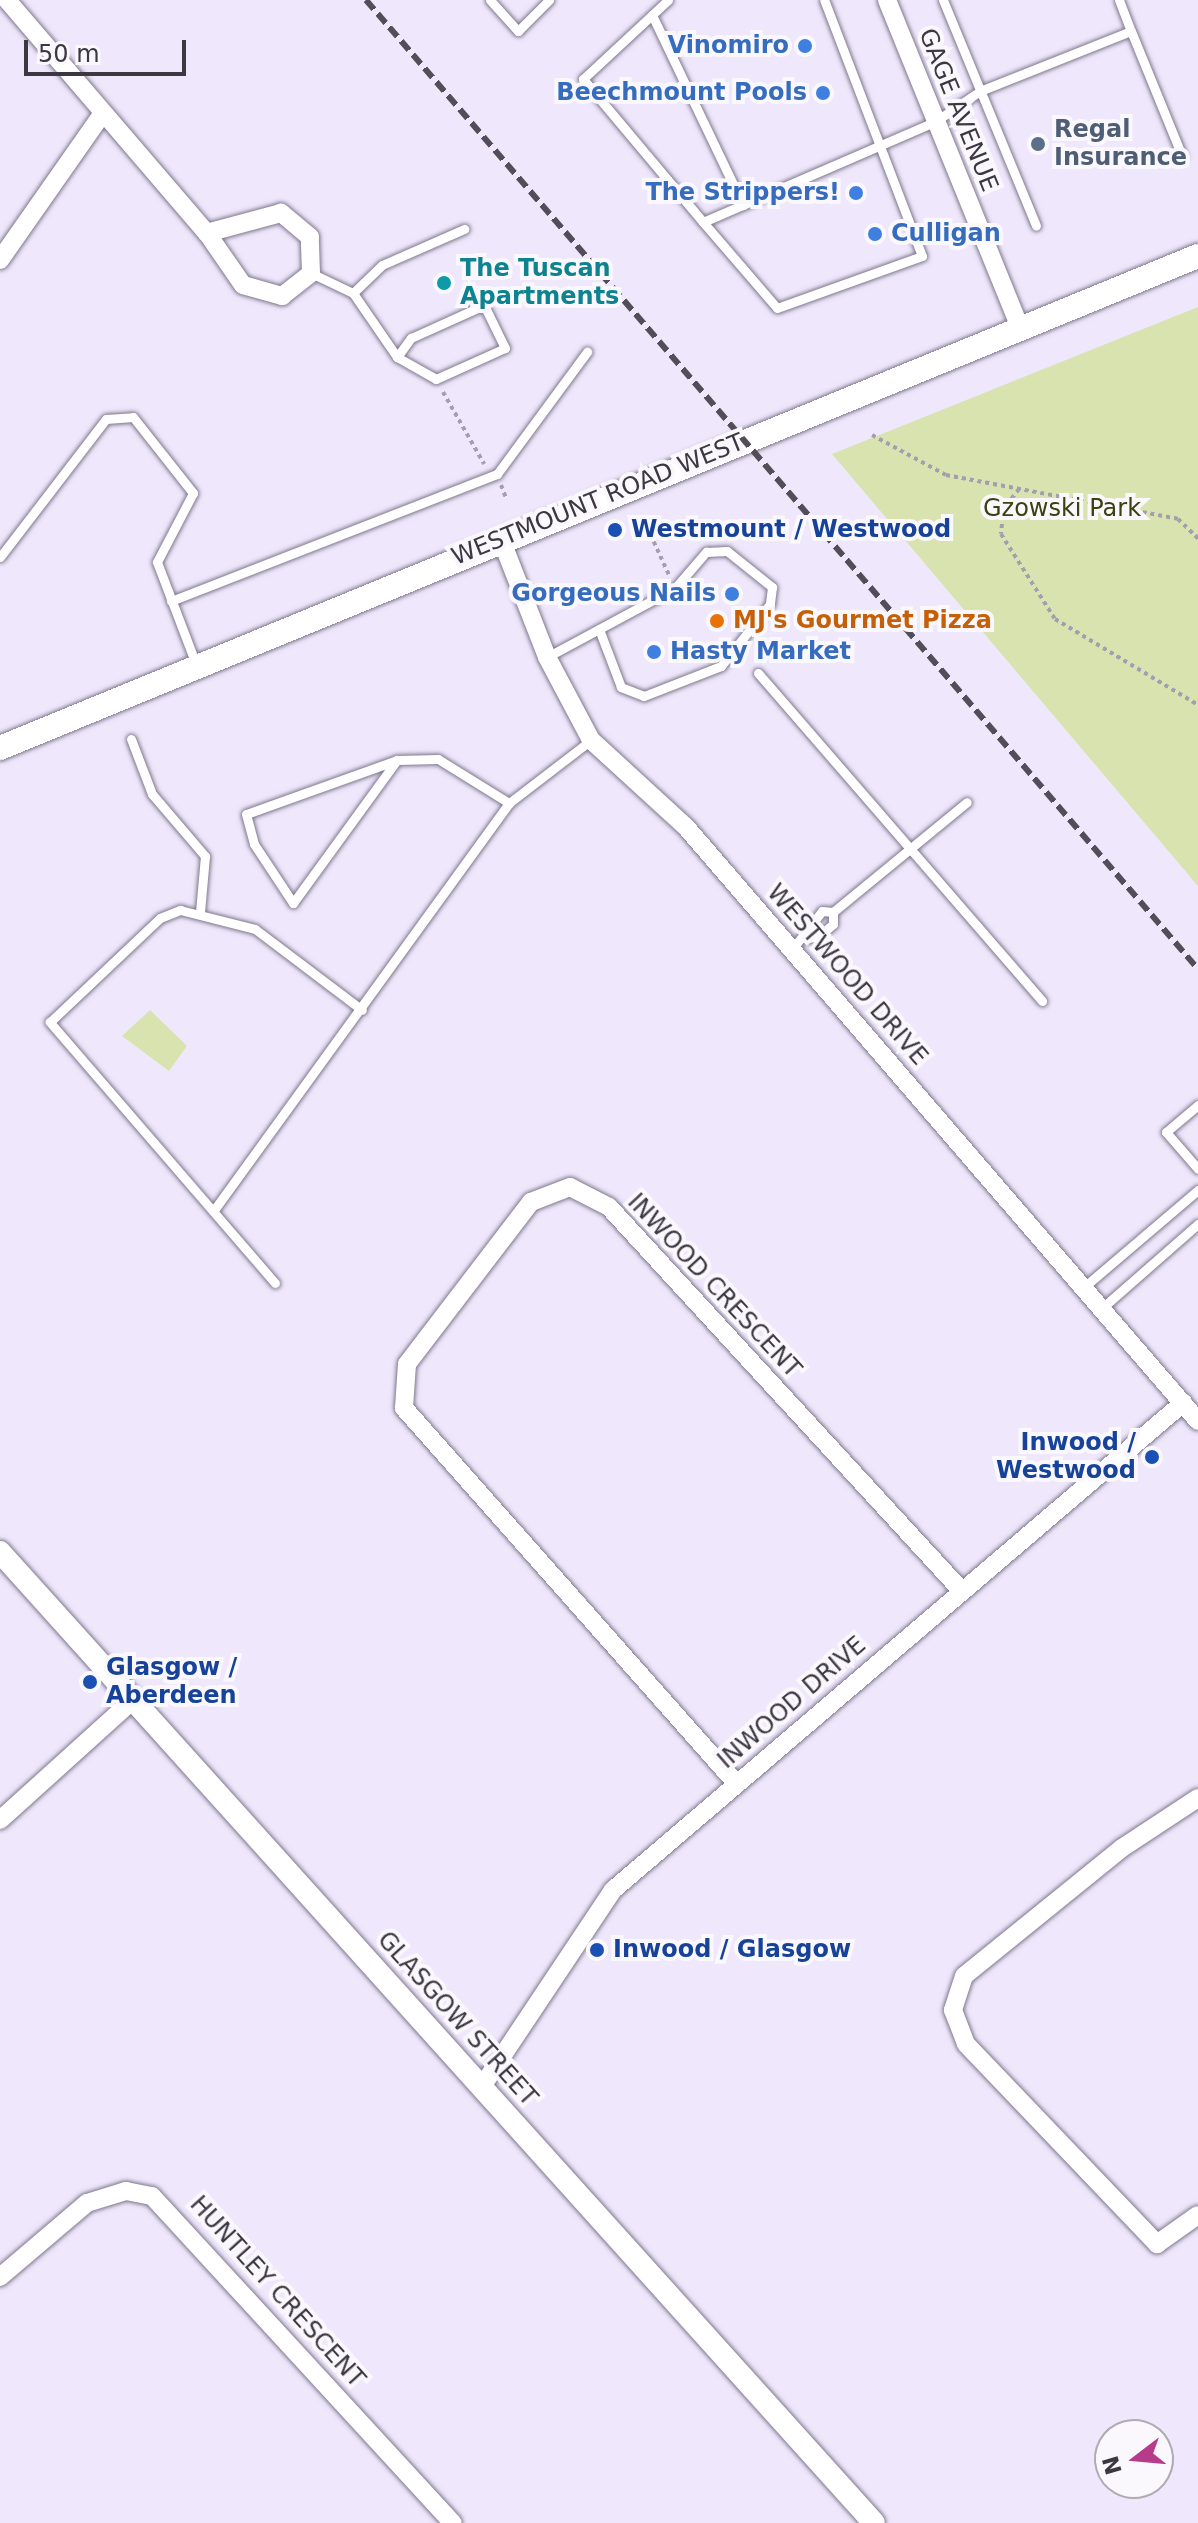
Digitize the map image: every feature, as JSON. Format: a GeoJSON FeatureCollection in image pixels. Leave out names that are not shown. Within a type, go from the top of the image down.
{"type":"FeatureCollection","features":[{"type":"Feature","properties":{"kind":"main road","name":"WESTMOUNT ROAD WEST"},"geometry":{"type":"LineString","coordinates":[[0,748],[196,664],[1198,256]]}},
{"type":"Feature","properties":{"kind":"street"},"geometry":{"type":"LineString","coordinates":[[7,0],[207,233],[243,285],[261,295],[282,296],[311,273],[310,237],[281,213],[207,233]]}},
{"type":"Feature","properties":{"kind":"street","name":"GAGE AVENUE"},"geometry":{"type":"LineString","coordinates":[[887,0],[1020,327]]}},
{"type":"Feature","properties":{"kind":"street"},"geometry":{"type":"LineString","coordinates":[[0,260],[103,113]]}},
{"type":"Feature","properties":{"kind":"street","name":"WESTWOOD DRIVE"},"geometry":{"type":"LineString","coordinates":[[501,539],[547,657],[591,740],[686,827],[799,943],[1198,1421]]}},
{"type":"Feature","properties":{"kind":"street","name":"INWOOD CRESCENT"},"geometry":{"type":"LineString","coordinates":[[736,1783],[404,1408],[407,1364],[531,1202],[570,1187],[609,1207],[961,1590]]}},
{"type":"Feature","properties":{"kind":"street","name":"INWOOD DRIVE"},"geometry":{"type":"LineString","coordinates":[[483,2085],[613,1890],[1183,1403]]}},
{"type":"Feature","properties":{"kind":"street","name":"GLASGOW STREET"},"geometry":{"type":"LineString","coordinates":[[0,1552],[483,2085],[874,2523]]}},
{"type":"Feature","properties":{"kind":"street"},"geometry":{"type":"LineString","coordinates":[[0,1820],[133,1700]]}},
{"type":"Feature","properties":{"kind":"street"},"geometry":{"type":"LineString","coordinates":[[1198,1798],[1122,1848],[964,1976],[953,2010],[966,2044],[1157,2244],[1198,2215]]}},
{"type":"Feature","properties":{"kind":"street","name":"HUNTLEY CRESCENT"},"geometry":{"type":"LineString","coordinates":[[0,2277],[87,2203],[126,2191],[152,2196],[453,2523]]}},
{"type":"Feature","properties":{"kind":"lane"},"geometry":{"type":"LineString","coordinates":[[490,0],[518,31],[549,0]]}},
{"type":"Feature","properties":{"kind":"lane"},"geometry":{"type":"LineString","coordinates":[[668,0],[583,79],[777,308],[922,256],[824,0]]}},
{"type":"Feature","properties":{"kind":"lane"},"geometry":{"type":"LineString","coordinates":[[943,0],[1036,226]]}},
{"type":"Feature","properties":{"kind":"lane"},"geometry":{"type":"LineString","coordinates":[[1119,0],[1182,156]]}},
{"type":"Feature","properties":{"kind":"lane"},"geometry":{"type":"LineString","coordinates":[[652,15],[743,205]]}},
{"type":"Feature","properties":{"kind":"lane"},"geometry":{"type":"LineString","coordinates":[[703,222],[936,121],[980,91],[1131,31]]}},
{"type":"Feature","properties":{"kind":"lane"},"geometry":{"type":"LineString","coordinates":[[353,293],[382,265],[464,229]]}},
{"type":"Feature","properties":{"kind":"lane"},"geometry":{"type":"LineString","coordinates":[[311,273],[353,293],[397,357],[436,379],[505,348],[484,305],[411,338],[397,357]]}},
{"type":"Feature","properties":{"kind":"lane"},"geometry":{"type":"LineString","coordinates":[[171,601],[497,474],[587,352]]}},
{"type":"Feature","properties":{"kind":"lane"},"geometry":{"type":"LineString","coordinates":[[0,557],[106,419],[124,413],[189,480],[193,493],[157,552],[171,601],[196,664]]}},
{"type":"Feature","properties":{"kind":"lane"},"geometry":{"type":"LineString","coordinates":[[547,657],[675,588],[706,552],[727,551],[772,587],[770,604],[721,666],[644,696],[621,687],[599,629]]}},
{"type":"Feature","properties":{"kind":"lane"},"geometry":{"type":"LineString","coordinates":[[758,673],[1042,1001]]}},
{"type":"Feature","properties":{"kind":"lane"},"geometry":{"type":"LineString","coordinates":[[131,739],[152,794],[205,856],[200,912]]}},
{"type":"Feature","properties":{"kind":"lane"},"geometry":{"type":"LineString","coordinates":[[214,1210],[362,1010],[509,803],[591,740]]}},
{"type":"Feature","properties":{"kind":"lane"},"geometry":{"type":"LineString","coordinates":[[397,760],[293,903],[254,844],[246,814],[397,760],[438,759],[509,803]]}},
{"type":"Feature","properties":{"kind":"lane"},"geometry":{"type":"LineString","coordinates":[[799,943],[822,911],[833,912],[967,802]]}},
{"type":"Feature","properties":{"kind":"lane"},"geometry":{"type":"LineString","coordinates":[[275,1283],[50,1022],[160,918],[200,912],[255,929],[362,1010]]}},
{"type":"Feature","properties":{"kind":"lane"},"geometry":{"type":"LineString","coordinates":[[799,943],[818,937],[833,924],[833,912]]}},
{"type":"Feature","properties":{"kind":"lane"},"geometry":{"type":"LineString","coordinates":[[1198,1105],[1166,1132],[1198,1169]]}},
{"type":"Feature","properties":{"kind":"lane"},"geometry":{"type":"LineString","coordinates":[[1084,1287],[1198,1190]]}},
{"type":"Feature","properties":{"kind":"lane"},"geometry":{"type":"LineString","coordinates":[[1102,1308],[1198,1224]]}},
{"type":"Feature","properties":{"kind":"path"},"geometry":{"type":"LineString","coordinates":[[436,379],[479,460],[497,474]]}},
{"type":"Feature","properties":{"kind":"path"},"geometry":{"type":"LineString","coordinates":[[872,435],[946,475],[1178,519],[1198,538]]}},
{"type":"Feature","properties":{"kind":"path"},"geometry":{"type":"LineString","coordinates":[[1019,489],[1004,508],[1001,534],[1055,619],[1198,705]]}},
{"type":"Feature","properties":{"kind":"path"},"geometry":{"type":"LineString","coordinates":[[647,527],[675,588]]}},
{"type":"Feature","properties":{"kind":"green space","name":"Gzowski Park"},"geometry":{"type":"Polygon","coordinates":[[[1198,307],[1198,886],[832,454],[1198,307]]]}},
{"type":"Feature","properties":{"kind":"green space"},"geometry":{"type":"Polygon","coordinates":[[[150,1010],[187,1046],[169,1071],[122,1036],[150,1010]]]}},
{"type":"Feature","properties":{"kind":"railway"},"geometry":{"type":"LineString","coordinates":[[366,0],[1198,969]]}},
{"type":"Feature","properties":{"kind":"place","name":"Vinomiro"},"geometry":{"type":"Point","coordinates":[805,46]}},
{"type":"Feature","properties":{"kind":"place","name":"Beechmount Pools"},"geometry":{"type":"Point","coordinates":[823,93]}},
{"type":"Feature","properties":{"kind":"place","name":"Regal Insurance"},"geometry":{"type":"Point","coordinates":[1038,144]}},
{"type":"Feature","properties":{"kind":"place","name":"The Strippers!"},"geometry":{"type":"Point","coordinates":[856,193]}},
{"type":"Feature","properties":{"kind":"place","name":"Culligan"},"geometry":{"type":"Point","coordinates":[875,234]}},
{"type":"Feature","properties":{"kind":"place","name":"The Tuscan Apartments"},"geometry":{"type":"Point","coordinates":[444,283]}},
{"type":"Feature","properties":{"kind":"place","name":"Westmount / Westwood"},"geometry":{"type":"Point","coordinates":[615,530]}},
{"type":"Feature","properties":{"kind":"place","name":"Gorgeous Nails"},"geometry":{"type":"Point","coordinates":[732,594]}},
{"type":"Feature","properties":{"kind":"place","name":"MJ's Gourmet Pizza"},"geometry":{"type":"Point","coordinates":[717,621]}},
{"type":"Feature","properties":{"kind":"place","name":"Hasty Market"},"geometry":{"type":"Point","coordinates":[654,652]}},
{"type":"Feature","properties":{"kind":"place","name":"Inwood / Westwood"},"geometry":{"type":"Point","coordinates":[1152,1457]}},
{"type":"Feature","properties":{"kind":"place","name":"Glasgow / Aberdeen"},"geometry":{"type":"Point","coordinates":[90,1682]}},
{"type":"Feature","properties":{"kind":"place","name":"Inwood / Glasgow"},"geometry":{"type":"Point","coordinates":[597,1950]}}]}
